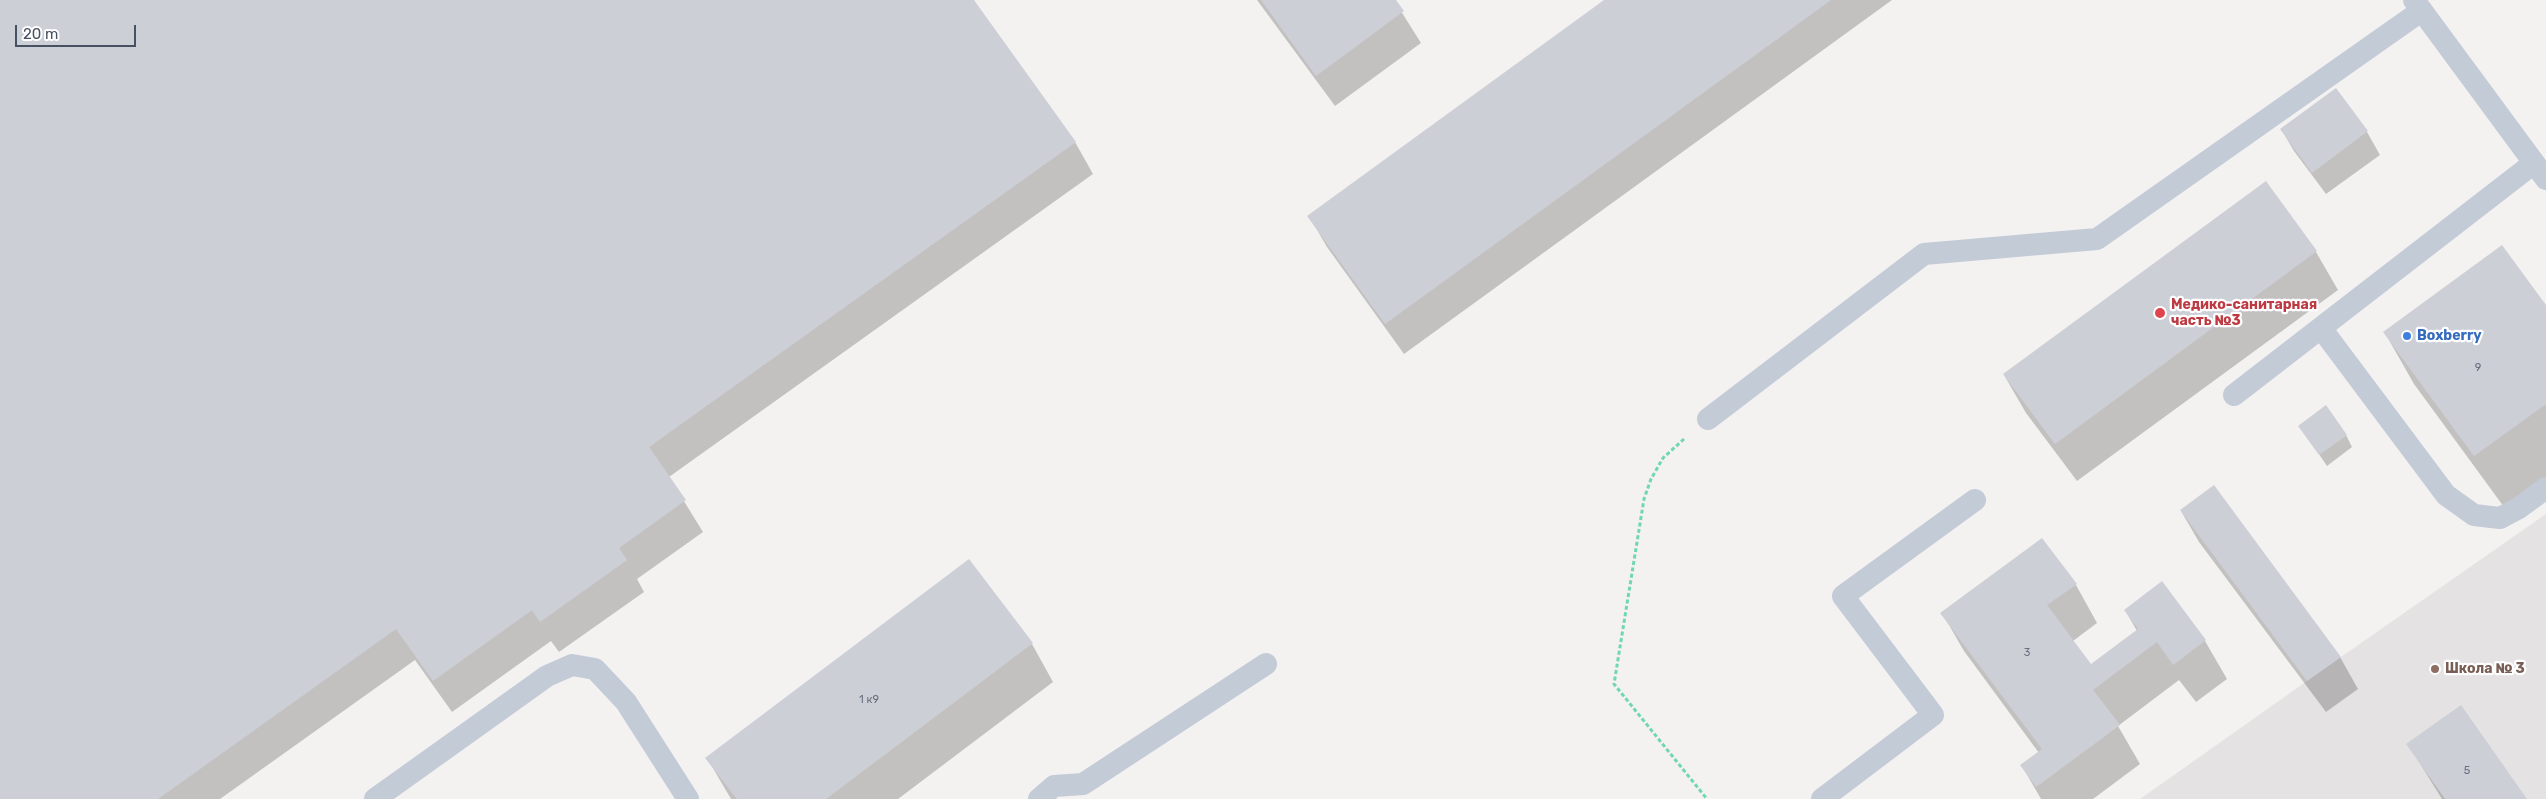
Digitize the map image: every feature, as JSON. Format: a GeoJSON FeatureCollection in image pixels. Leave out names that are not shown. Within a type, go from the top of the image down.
{"type":"FeatureCollection","features":[{"type":"Feature","properties":{"kind":"lane"},"geometry":{"type":"LineString","coordinates":[[1708,420],[1924,254],[2097,239],[2418,6],[2540,171],[2321,328],[2234,395]]}},
{"type":"Feature","properties":{"kind":"lane"},"geometry":{"type":"LineString","coordinates":[[2321,328],[2446,495],[2474,515],[2500,518],[2519,508],[2546,488]]}},
{"type":"Feature","properties":{"kind":"lane"},"geometry":{"type":"LineString","coordinates":[[1822,799],[1933,715],[1844,596],[1975,500]]}},
{"type":"Feature","properties":{"kind":"lane"},"geometry":{"type":"LineString","coordinates":[[1039,799],[1054,786],[1084,784],[1266,664]]}},
{"type":"Feature","properties":{"kind":"lane"},"geometry":{"type":"LineString","coordinates":[[375,799],[547,676],[572,665],[595,669],[626,702],[688,799]]}},
{"type":"Feature","properties":{"kind":"path"},"geometry":{"type":"LineString","coordinates":[[1707,799],[1614,684],[1644,499],[1651,479],[1663,458],[1708,420]]}},
{"type":"Feature","properties":{"kind":"shaded area","name":"Школа № 3"},"geometry":{"type":"Polygon","coordinates":[[[2546,514],[2546,799],[2140,799],[2341,657],[2546,514]]]}},
{"type":"Feature","properties":{"kind":"building"},"geometry":{"type":"Polygon","coordinates":[[[0,0],[974,0],[1076,142],[649,447],[686,500],[619,548],[627,560],[540,622],[532,610],[433,681],[396,629],[158,799],[0,799],[0,0]]]}},
{"type":"Feature","properties":{"kind":"building"},"geometry":{"type":"Polygon","coordinates":[[[1261,0],[1396,0],[1404,11],[1316,76],[1261,0]]]}},
{"type":"Feature","properties":{"kind":"building"},"geometry":{"type":"Polygon","coordinates":[[[1604,0],[1831,0],[1385,324],[1307,216],[1604,0]]]}},
{"type":"Feature","properties":{"kind":"building"},"geometry":{"type":"Polygon","coordinates":[[[2336,88],[2368,131],[2312,173],[2280,129],[2336,88]]]}},
{"type":"Feature","properties":{"kind":"building","name":"Медико-санитарная часть №3"},"geometry":{"type":"Polygon","coordinates":[[[2266,181],[2317,251],[2055,444],[2003,374],[2266,181]]]}},
{"type":"Feature","properties":{"kind":"building"},"geometry":{"type":"Polygon","coordinates":[[[2502,245],[2546,305],[2546,404],[2474,456],[2383,332],[2502,245]]]}},
{"type":"Feature","properties":{"kind":"building"},"geometry":{"type":"Polygon","coordinates":[[[2326,405],[2347,435],[2319,455],[2298,426],[2326,405]]]}},
{"type":"Feature","properties":{"kind":"building"},"geometry":{"type":"Polygon","coordinates":[[[2214,485],[2341,657],[2307,681],[2180,510],[2214,485]]]}},
{"type":"Feature","properties":{"kind":"building"},"geometry":{"type":"Polygon","coordinates":[[[2042,538],[2077,584],[2047,605],[2091,664],[2138,629],[2124,610],[2162,581],[2206,640],[2173,665],[2157,642],[2093,690],[2120,725],[2036,787],[2020,765],[2042,749],[1940,613],[2042,538]]]}},
{"type":"Feature","properties":{"kind":"building"},"geometry":{"type":"Polygon","coordinates":[[[969,559],[1033,643],[826,799],[737,799],[705,758],[969,559]]]}},
{"type":"Feature","properties":{"kind":"building"},"geometry":{"type":"Polygon","coordinates":[[[2461,705],[2527,799],[2445,799],[2406,744],[2461,705]]]}},
{"type":"Feature","properties":{"kind":"place","name":"Медико-санитарная часть №3"},"geometry":{"type":"Point","coordinates":[2160,313]}},
{"type":"Feature","properties":{"kind":"place","name":"Boxberry"},"geometry":{"type":"Point","coordinates":[2407,336]}},
{"type":"Feature","properties":{"kind":"place","name":"Школа № 3"},"geometry":{"type":"Point","coordinates":[2435,669]}}]}
